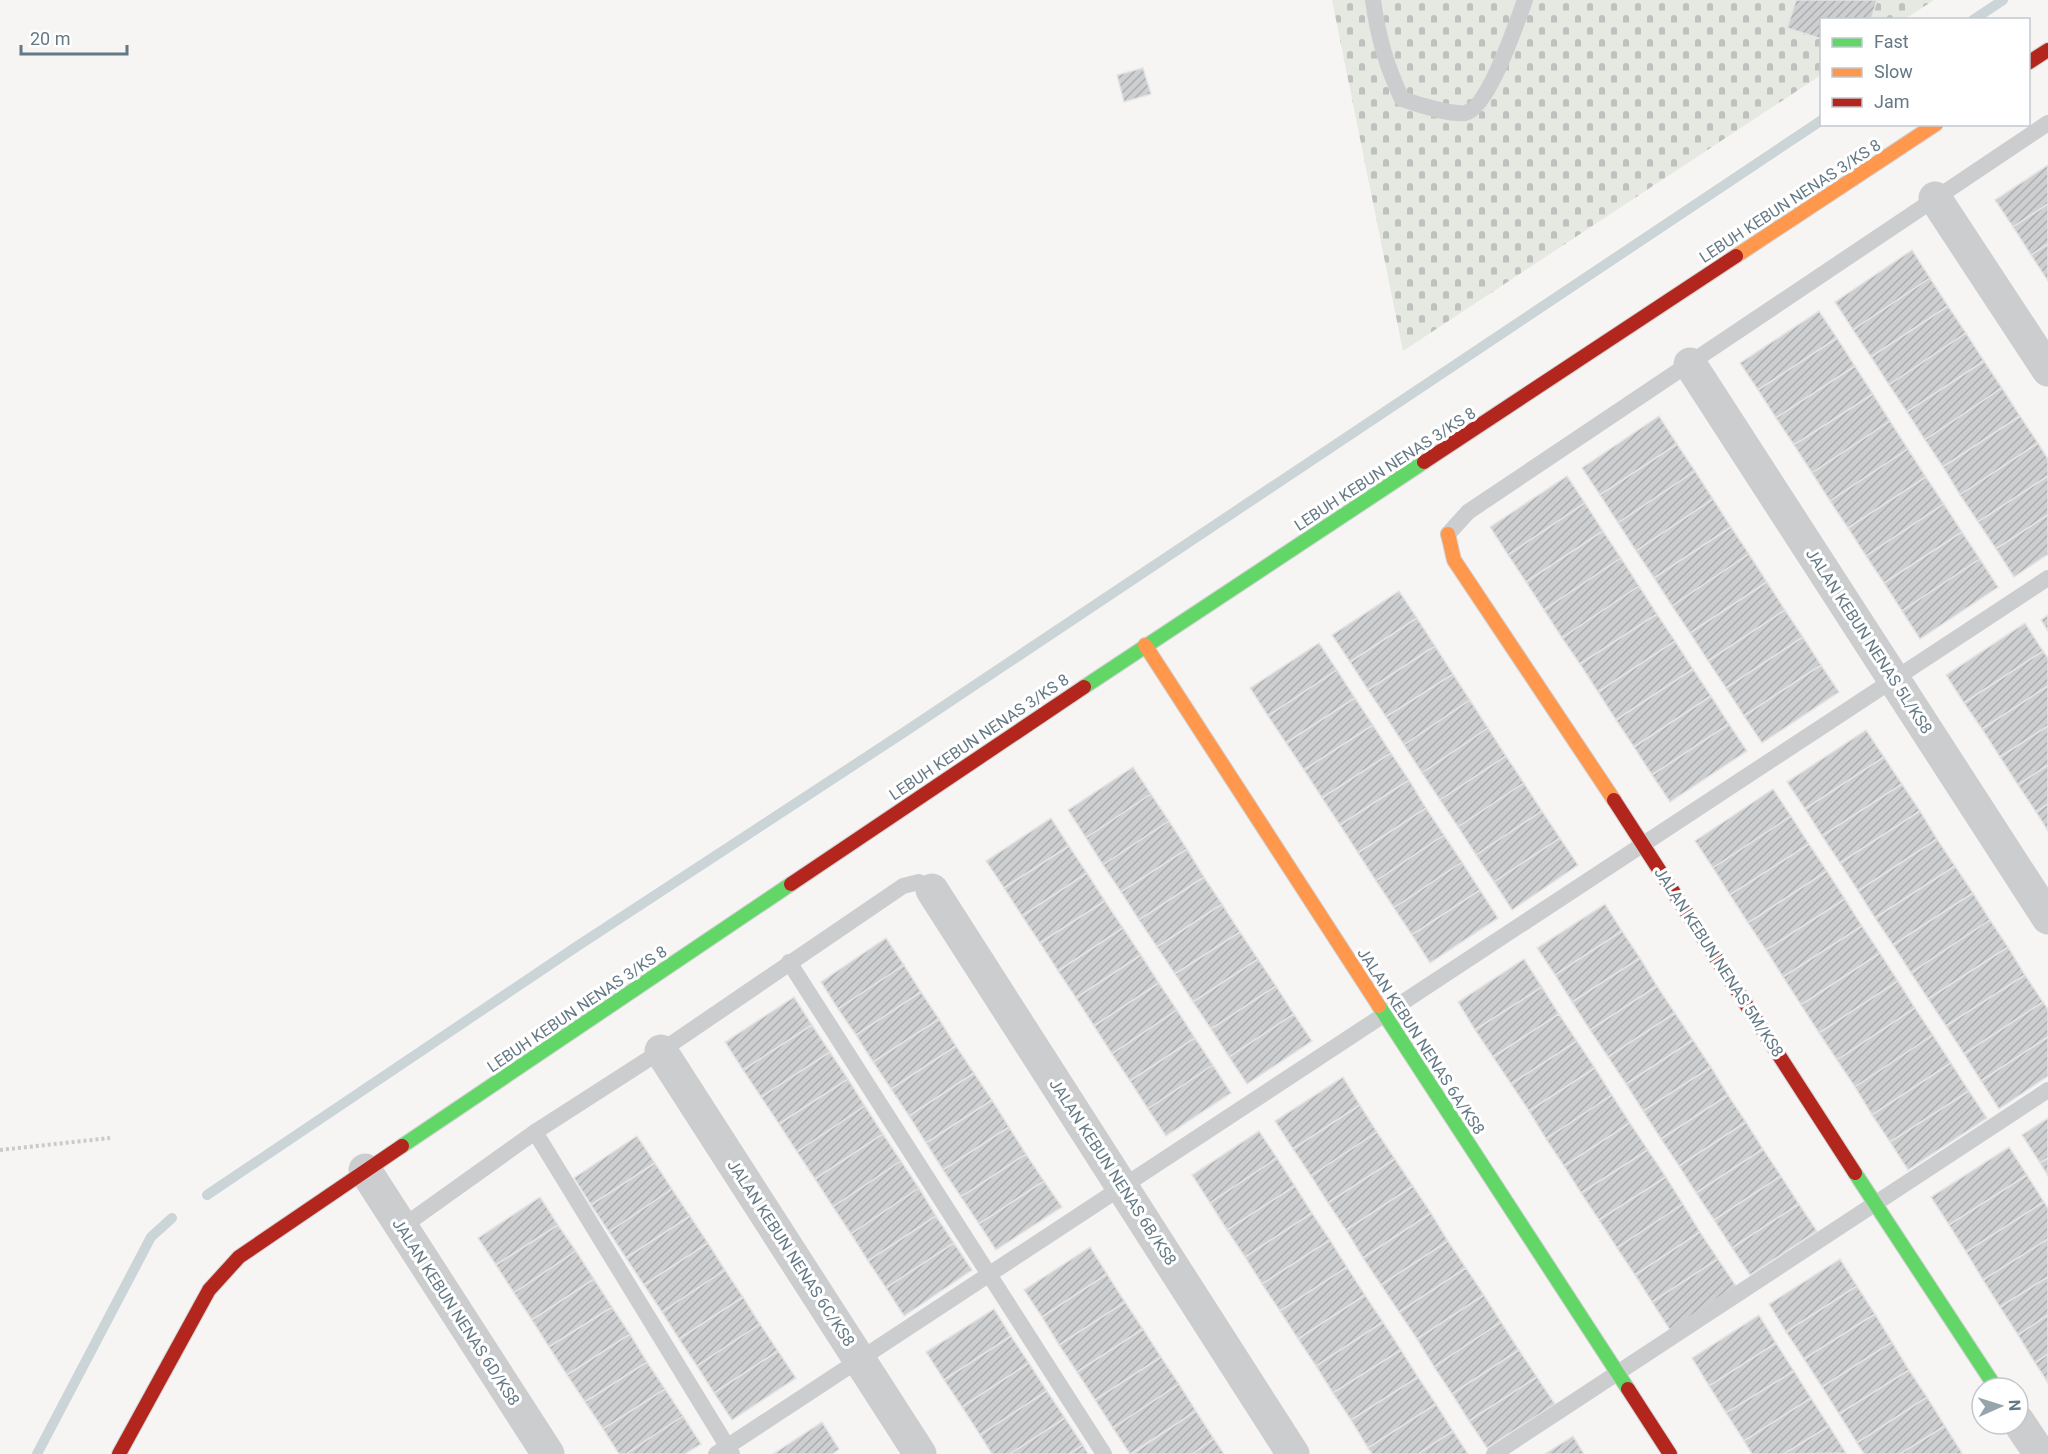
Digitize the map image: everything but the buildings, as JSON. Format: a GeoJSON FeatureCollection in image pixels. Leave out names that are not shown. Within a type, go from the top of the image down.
{"type":"FeatureCollection","features":[{"type":"Feature","properties":{"kind":"street"},"geometry":{"type":"LineString","coordinates":[[2030,62],[2048,50]]}},
{"type":"Feature","properties":{"kind":"street","name":"LEBUH KEBUN NENAS 3/KS 8"},"geometry":{"type":"LineString","coordinates":[[119,1454],[209,1290],[239,1257],[1145,645],[1933,126]]}},
{"type":"Feature","properties":{"kind":"street"},"geometry":{"type":"LineString","coordinates":[[1935,198],[2048,370]]}},
{"type":"Feature","properties":{"kind":"street","name":"JALAN KEBUN NENAS 5L/KS8"},"geometry":{"type":"LineString","coordinates":[[1690,364],[2048,918]]}},
{"type":"Feature","properties":{"kind":"street","name":"JALAN KEBUN NENAS 5M/KS8"},"geometry":{"type":"LineString","coordinates":[[1448,534],[1454,560],[1643,844],[1988,1376]]}},
{"type":"Feature","properties":{"kind":"street","name":"JALAN KEBUN NENAS 6A/KS8"},"geometry":{"type":"LineString","coordinates":[[1145,645],[1670,1454]]}},
{"type":"Feature","properties":{"kind":"street","name":"JALAN KEBUN NENAS 6B/KS8"},"geometry":{"type":"LineString","coordinates":[[932,890],[1293,1454]]}},
{"type":"Feature","properties":{"kind":"street","name":"JALAN KEBUN NENAS 6C/KS8"},"geometry":{"type":"LineString","coordinates":[[661,1051],[921,1454]]}},
{"type":"Feature","properties":{"kind":"street","name":"JALAN KEBUN NENAS 6D/KS8"},"geometry":{"type":"LineString","coordinates":[[365,1170],[548,1454]]}},
{"type":"Feature","properties":{"kind":"street"},"geometry":{"type":"LineString","coordinates":[[2028,1436],[2040,1454]]}},
{"type":"Feature","properties":{"kind":"lane"},"geometry":{"type":"LineString","coordinates":[[1372,0],[1378,37],[1389,72],[1402,99],[1430,108],[1466,113],[1476,107],[1493,80],[1526,0]]}},
{"type":"Feature","properties":{"kind":"lane"},"geometry":{"type":"LineString","coordinates":[[1448,534],[1468,512],[2048,123]]}},
{"type":"Feature","properties":{"kind":"lane"},"geometry":{"type":"LineString","coordinates":[[535,1132],[726,1452],[860,1359],[2048,578]]}},
{"type":"Feature","properties":{"kind":"lane"},"geometry":{"type":"LineString","coordinates":[[402,1227],[535,1132],[661,1051],[903,886],[919,882],[932,890]]}},
{"type":"Feature","properties":{"kind":"lane"},"geometry":{"type":"LineString","coordinates":[[789,962],[1104,1454]]}},
{"type":"Feature","properties":{"kind":"lane"},"geometry":{"type":"LineString","coordinates":[[1494,1454],[2048,1090]]}},
{"type":"Feature","properties":{"kind":"path"},"geometry":{"type":"LineString","coordinates":[[0,1150],[110,1138]]}},
{"type":"Feature","properties":{"kind":"green space"},"geometry":{"type":"Polygon","coordinates":[[[1332,0],[1934,0],[1907,18],[1820,18],[1820,76],[1403,351],[1332,0]]]}},
{"type":"Feature","properties":{"kind":"waterway"},"geometry":{"type":"LineString","coordinates":[[1976,18],[2003,0]]}},
{"type":"Feature","properties":{"kind":"waterway"},"geometry":{"type":"LineString","coordinates":[[207,1195],[576,947],[906,731],[1820,121]]}},
{"type":"Feature","properties":{"kind":"waterway"},"geometry":{"type":"LineString","coordinates":[[37,1454],[151,1237],[172,1218]]}},
{"type":"Feature","properties":{"kind":"traffic: fast"},"geometry":{"type":"LineString","coordinates":[[1084,687],[1424,462]]}},
{"type":"Feature","properties":{"kind":"traffic: fast"},"geometry":{"type":"LineString","coordinates":[[402,1146],[791,884]]}},
{"type":"Feature","properties":{"kind":"traffic: fast"},"geometry":{"type":"LineString","coordinates":[[1379,1006],[1628,1389]]}},
{"type":"Feature","properties":{"kind":"traffic: fast"},"geometry":{"type":"LineString","coordinates":[[1855,1173],[1988,1376]]}},
{"type":"Feature","properties":{"kind":"traffic: slow"},"geometry":{"type":"LineString","coordinates":[[1736,256],[1933,126]]}},
{"type":"Feature","properties":{"kind":"traffic: slow"},"geometry":{"type":"LineString","coordinates":[[1448,534],[1454,560],[1614,800]]}},
{"type":"Feature","properties":{"kind":"traffic: slow"},"geometry":{"type":"LineString","coordinates":[[1145,645],[1379,1006]]}},
{"type":"Feature","properties":{"kind":"traffic: jam"},"geometry":{"type":"LineString","coordinates":[[2030,62],[2048,50]]}},
{"type":"Feature","properties":{"kind":"traffic: jam"},"geometry":{"type":"LineString","coordinates":[[1424,462],[1736,256]]}},
{"type":"Feature","properties":{"kind":"traffic: jam"},"geometry":{"type":"LineString","coordinates":[[791,884],[1084,687]]}},
{"type":"Feature","properties":{"kind":"traffic: jam"},"geometry":{"type":"LineString","coordinates":[[1614,800],[1855,1173]]}},
{"type":"Feature","properties":{"kind":"traffic: jam"},"geometry":{"type":"LineString","coordinates":[[119,1454],[209,1290],[239,1257],[402,1146]]}},
{"type":"Feature","properties":{"kind":"traffic: jam"},"geometry":{"type":"LineString","coordinates":[[1628,1389],[1670,1454]]}}]}
